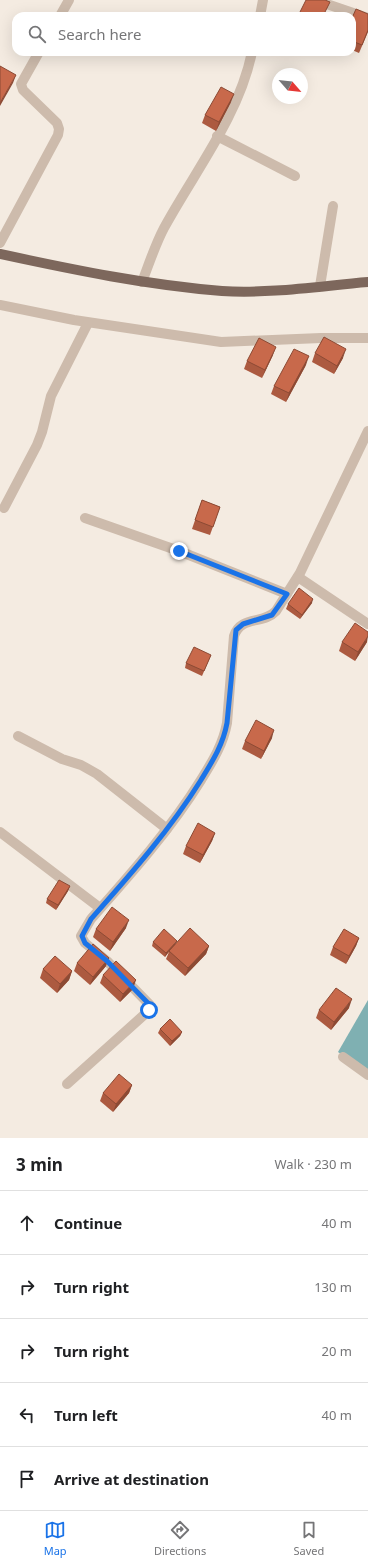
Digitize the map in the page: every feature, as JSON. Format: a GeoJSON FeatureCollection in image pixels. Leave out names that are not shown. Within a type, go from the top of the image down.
{"type":"FeatureCollection","features":[{"type":"Feature","properties":{"kind":"main road"},"geometry":{"type":"LineString","coordinates":[[0,254],[88,273],[142,282],[223,291],[368,282]]}},
{"type":"Feature","properties":{"kind":"street"},"geometry":{"type":"LineString","coordinates":[[62,12],[69,0]]}},
{"type":"Feature","properties":{"kind":"street"},"geometry":{"type":"LineString","coordinates":[[261,12],[263,0]]}},
{"type":"Feature","properties":{"kind":"street"},"geometry":{"type":"LineString","coordinates":[[315,0],[350,12]]}},
{"type":"Feature","properties":{"kind":"street"},"geometry":{"type":"LineString","coordinates":[[356,14],[368,18]]}},
{"type":"Feature","properties":{"kind":"street"},"geometry":{"type":"LineString","coordinates":[[0,243],[58,135],[59,129],[57,123],[23,90],[21,84],[37,56]]}},
{"type":"Feature","properties":{"kind":"street"},"geometry":{"type":"LineString","coordinates":[[142,282],[162,233],[236,102],[249,68],[251,56]]}},
{"type":"Feature","properties":{"kind":"street"},"geometry":{"type":"LineString","coordinates":[[217,136],[295,176]]}},
{"type":"Feature","properties":{"kind":"street"},"geometry":{"type":"LineString","coordinates":[[320,286],[333,206]]}},
{"type":"Feature","properties":{"kind":"street"},"geometry":{"type":"LineString","coordinates":[[0,304],[88,323],[221,342],[321,338],[368,338]]}},
{"type":"Feature","properties":{"kind":"street"},"geometry":{"type":"LineString","coordinates":[[4,508],[37,445],[53,390],[88,323]]}},
{"type":"Feature","properties":{"kind":"street"},"geometry":{"type":"LineString","coordinates":[[67,1084],[149,1010],[150,1005],[107,961],[83,940],[82,932],[100,908],[181,812],[212,763],[225,736],[236,630],[243,624],[272,615],[287,594],[298,577],[368,431]]}},
{"type":"Feature","properties":{"kind":"street"},"geometry":{"type":"LineString","coordinates":[[85,518],[179,551],[287,594]]}},
{"type":"Feature","properties":{"kind":"street"},"geometry":{"type":"LineString","coordinates":[[298,577],[368,624]]}},
{"type":"Feature","properties":{"kind":"street"},"geometry":{"type":"LineString","coordinates":[[18,736],[62,759],[85,767],[97,774],[167,829]]}},
{"type":"Feature","properties":{"kind":"street"},"geometry":{"type":"LineString","coordinates":[[0,832],[100,908]]}},
{"type":"Feature","properties":{"kind":"street"},"geometry":{"type":"LineString","coordinates":[[343,1057],[368,1075]]}},
{"type":"Feature","properties":{"kind":"water"},"geometry":{"type":"Polygon","coordinates":[[[368,1000],[368,1073],[338,1052],[368,1000]]]}},
{"type":"Feature","properties":{"kind":"building"},"geometry":{"type":"Polygon","coordinates":[[[306,0],[325,0],[330,2],[325,12],[300,12],[306,0]]]}},
{"type":"Feature","properties":{"kind":"building"},"geometry":{"type":"Polygon","coordinates":[[[356,9],[368,14],[368,30],[362,45],[356,43],[356,12],[355,12],[356,9]]]}},
{"type":"Feature","properties":{"kind":"building"},"geometry":{"type":"Polygon","coordinates":[[[0,66],[16,75],[0,103],[0,66]]]}},
{"type":"Feature","properties":{"kind":"building"},"geometry":{"type":"Polygon","coordinates":[[[221,87],[234,94],[219,122],[205,115],[221,87]]]}},
{"type":"Feature","properties":{"kind":"building"},"geometry":{"type":"Polygon","coordinates":[[[324,337],[346,349],[337,366],[315,353],[324,337]]]}},
{"type":"Feature","properties":{"kind":"building"},"geometry":{"type":"Polygon","coordinates":[[[259,338],[276,347],[265,370],[247,361],[259,338]]]}},
{"type":"Feature","properties":{"kind":"building"},"geometry":{"type":"Polygon","coordinates":[[[294,349],[309,356],[289,393],[274,386],[294,349]]]}},
{"type":"Feature","properties":{"kind":"building"},"geometry":{"type":"Polygon","coordinates":[[[202,500],[220,507],[213,527],[195,520],[202,500]]]}},
{"type":"Feature","properties":{"kind":"building"},"geometry":{"type":"Polygon","coordinates":[[[299,588],[313,599],[302,615],[288,604],[299,588]]]}},
{"type":"Feature","properties":{"kind":"building"},"geometry":{"type":"Polygon","coordinates":[[[355,623],[368,632],[368,636],[358,652],[342,642],[355,623]]]}},
{"type":"Feature","properties":{"kind":"building"},"geometry":{"type":"Polygon","coordinates":[[[194,647],[211,655],[204,671],[186,663],[194,647]]]}},
{"type":"Feature","properties":{"kind":"building"},"geometry":{"type":"Polygon","coordinates":[[[256,720],[274,730],[264,751],[245,741],[256,720]]]}},
{"type":"Feature","properties":{"kind":"building"},"geometry":{"type":"Polygon","coordinates":[[[198,823],[215,833],[203,855],[186,846],[198,823]]]}},
{"type":"Feature","properties":{"kind":"building"},"geometry":{"type":"Polygon","coordinates":[[[59,880],[70,886],[58,905],[47,899],[59,880]]]}},
{"type":"Feature","properties":{"kind":"building"},"geometry":{"type":"Polygon","coordinates":[[[112,907],[129,920],[113,942],[96,929],[112,907]]]}},
{"type":"Feature","properties":{"kind":"building"},"geometry":{"type":"Polygon","coordinates":[[[190,928],[209,946],[188,968],[169,951],[190,928]]]}},
{"type":"Feature","properties":{"kind":"building"},"geometry":{"type":"Polygon","coordinates":[[[164,929],[177,941],[166,953],[153,942],[164,929]]]}},
{"type":"Feature","properties":{"kind":"building"},"geometry":{"type":"Polygon","coordinates":[[[344,929],[359,938],[349,956],[333,947],[344,929]]]}},
{"type":"Feature","properties":{"kind":"building"},"geometry":{"type":"Polygon","coordinates":[[[93,944],[109,958],[93,977],[77,963],[93,944]]]}},
{"type":"Feature","properties":{"kind":"building"},"geometry":{"type":"Polygon","coordinates":[[[55,956],[72,971],[60,984],[43,969],[55,956]]]}},
{"type":"Feature","properties":{"kind":"building"},"geometry":{"type":"Polygon","coordinates":[[[116,961],[136,980],[123,994],[103,975],[116,961]]]}},
{"type":"Feature","properties":{"kind":"building"},"geometry":{"type":"Polygon","coordinates":[[[336,988],[352,999],[334,1022],[319,1010],[336,988]]]}},
{"type":"Feature","properties":{"kind":"building"},"geometry":{"type":"Polygon","coordinates":[[[170,1019],[182,1032],[172,1041],[160,1029],[170,1019]]]}},
{"type":"Feature","properties":{"kind":"building"},"geometry":{"type":"Polygon","coordinates":[[[119,1074],[132,1085],[116,1104],[103,1093],[119,1074]]]}},
{"type":"Feature","properties":{"kind":"route"},"geometry":{"type":"LineString","coordinates":[[149,1010],[150,1005],[107,961],[85,943],[82,932],[100,908],[181,812],[215,757],[225,736],[234,636],[236,630],[243,624],[272,615],[287,594],[179,551]]}}]}
